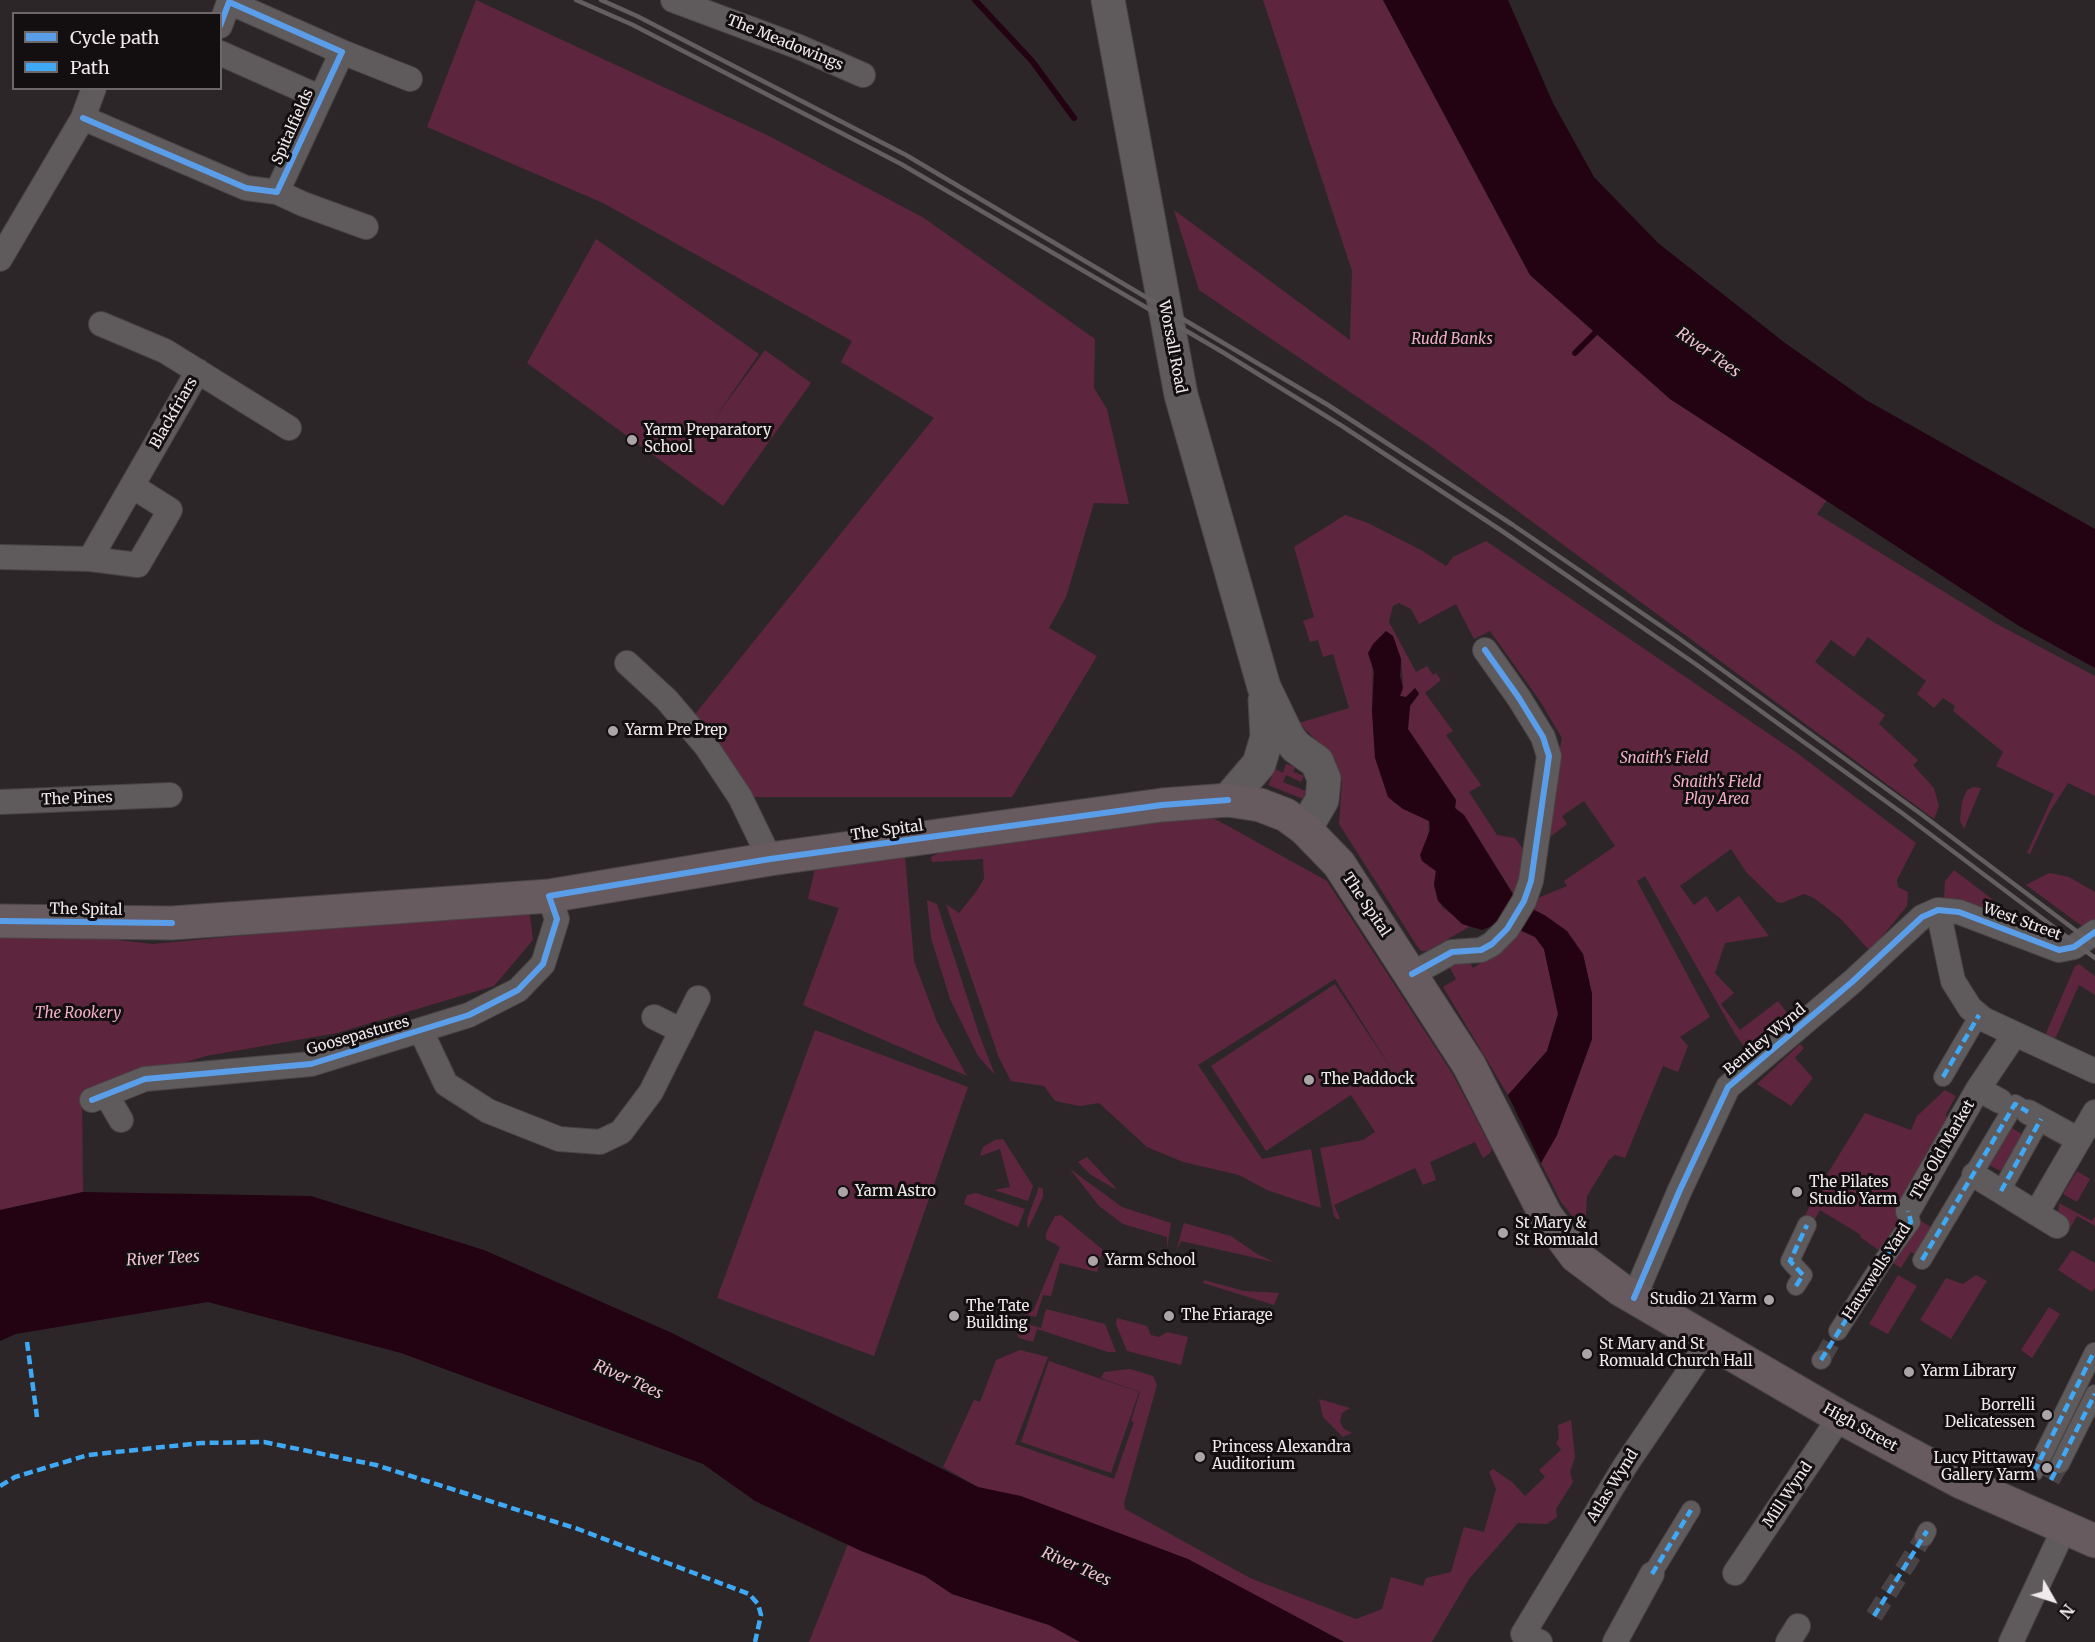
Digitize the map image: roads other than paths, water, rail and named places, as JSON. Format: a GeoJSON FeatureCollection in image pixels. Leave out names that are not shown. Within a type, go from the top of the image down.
{"type":"FeatureCollection","features":[{"type":"Feature","properties":{"kind":"main road","name":"Worsall Road"},"geometry":{"type":"LineString","coordinates":[[1108,0],[1181,395],[1264,687],[1288,737],[1296,747],[1317,762],[1323,772],[1322,800],[1305,829]]}},
{"type":"Feature","properties":{"kind":"main road","name":"Worsall Road"},"geometry":{"type":"LineString","coordinates":[[1228,800],[1249,779],[1259,764],[1268,728],[1264,687]]}},
{"type":"Feature","properties":{"kind":"main road","name":"The Spital"},"geometry":{"type":"LineString","coordinates":[[0,921],[172,923],[549,896],[770,859],[1162,805],[1228,800],[1269,808],[1305,829],[1339,864],[1412,974],[1480,1085],[1555,1230],[1589,1267],[1634,1298]]}},
{"type":"Feature","properties":{"kind":"main road","name":"High Street"},"geometry":{"type":"LineString","coordinates":[[1634,1298],[1840,1417],[1961,1482],[2095,1541]]}},
{"type":"Feature","properties":{"kind":"street","name":"The Meadowings"},"geometry":{"type":"LineString","coordinates":[[673,0],[799,47],[862,75]]}},
{"type":"Feature","properties":{"kind":"street"},"geometry":{"type":"LineString","coordinates":[[222,21],[229,2],[410,79]]}},
{"type":"Feature","properties":{"kind":"street","name":"Spitalfields"},"geometry":{"type":"LineString","coordinates":[[277,192],[319,97],[342,52]]}},
{"type":"Feature","properties":{"kind":"street","name":"Spitalfields"},"geometry":{"type":"LineString","coordinates":[[222,54],[319,97]]}},
{"type":"Feature","properties":{"kind":"street"},"geometry":{"type":"LineString","coordinates":[[0,259],[7,226],[83,118],[93,90]]}},
{"type":"Feature","properties":{"kind":"street"},"geometry":{"type":"LineString","coordinates":[[83,118],[246,188],[277,192],[366,227]]}},
{"type":"Feature","properties":{"kind":"street"},"geometry":{"type":"LineString","coordinates":[[100,324],[165,351],[198,371]]}},
{"type":"Feature","properties":{"kind":"street","name":"Blackfriars"},"geometry":{"type":"LineString","coordinates":[[90,559],[198,371],[289,428]]}},
{"type":"Feature","properties":{"kind":"street"},"geometry":{"type":"LineString","coordinates":[[0,557],[90,559],[138,565],[170,510],[132,486]]}},
{"type":"Feature","properties":{"kind":"street"},"geometry":{"type":"LineString","coordinates":[[1412,974],[1455,950],[1485,949],[1507,928],[1524,901],[1531,881],[1550,756],[1543,737],[1485,650]]}},
{"type":"Feature","properties":{"kind":"street"},"geometry":{"type":"LineString","coordinates":[[627,663],[667,700],[706,747],[740,797],[770,859]]}},
{"type":"Feature","properties":{"kind":"street","name":"The Pines"},"geometry":{"type":"LineString","coordinates":[[0,802],[160,803]]}},
{"type":"Feature","properties":{"kind":"street","name":"Goosepastures"},"geometry":{"type":"LineString","coordinates":[[121,1120],[100,1098],[146,1079],[311,1064],[469,1015],[518,990],[543,964],[557,919],[549,896]]}},
{"type":"Feature","properties":{"kind":"street"},"geometry":{"type":"LineString","coordinates":[[1938,910],[1953,981],[1961,998],[1979,1016],[2095,1071]]}},
{"type":"Feature","properties":{"kind":"street","name":"West Street"},"geometry":{"type":"LineString","coordinates":[[1938,910],[1959,912],[2060,950],[2078,945],[2095,932]]}},
{"type":"Feature","properties":{"kind":"street","name":"Bentley Wynd"},"geometry":{"type":"LineString","coordinates":[[1634,1298],[1684,1181],[1728,1087],[1852,982],[1922,917],[1938,910]]}},
{"type":"Feature","properties":{"kind":"street","name":"Goosepastures"},"geometry":{"type":"LineString","coordinates":[[421,1030],[446,1084],[488,1111],[559,1139],[600,1142],[621,1132],[651,1092],[698,998]]}},
{"type":"Feature","properties":{"kind":"street"},"geometry":{"type":"LineString","coordinates":[[1943,1077],[1979,1016]]}},
{"type":"Feature","properties":{"kind":"street"},"geometry":{"type":"LineString","coordinates":[[654,1017],[682,1031]]}},
{"type":"Feature","properties":{"kind":"street","name":"The Old Market"},"geometry":{"type":"LineString","coordinates":[[1908,1211],[1978,1089],[2016,1034]]}},
{"type":"Feature","properties":{"kind":"street","name":"The Old Market"},"geometry":{"type":"LineString","coordinates":[[1978,1089],[2000,1101]]}},
{"type":"Feature","properties":{"kind":"street"},"geometry":{"type":"LineString","coordinates":[[1922,1260],[2015,1104],[2079,1140]]}},
{"type":"Feature","properties":{"kind":"street"},"geometry":{"type":"LineString","coordinates":[[2037,1212],[2095,1112]]}},
{"type":"Feature","properties":{"kind":"street"},"geometry":{"type":"LineString","coordinates":[[2001,1191],[2035,1115]]}},
{"type":"Feature","properties":{"kind":"street"},"geometry":{"type":"LineString","coordinates":[[1974,1175],[2057,1226]]}},
{"type":"Feature","properties":{"kind":"street","name":"Hauxwells Yard"},"geometry":{"type":"LineString","coordinates":[[1838,1331],[1882,1262],[1911,1222],[1908,1211]]}},
{"type":"Feature","properties":{"kind":"street"},"geometry":{"type":"LineString","coordinates":[[1796,1286],[1803,1275],[1790,1261],[1807,1225]]}},
{"type":"Feature","properties":{"kind":"street","name":"Atlas Wynd"},"geometry":{"type":"LineString","coordinates":[[1527,1639],[1625,1466],[1709,1342]]}},
{"type":"Feature","properties":{"kind":"street"},"geometry":{"type":"LineString","coordinates":[[2043,1455],[2094,1352]]}},
{"type":"Feature","properties":{"kind":"street"},"geometry":{"type":"LineString","coordinates":[[2054,1475],[2095,1394]]}},
{"type":"Feature","properties":{"kind":"street","name":"Mill Wynd"},"geometry":{"type":"LineString","coordinates":[[1736,1573],[1840,1417]]}},
{"type":"Feature","properties":{"kind":"street"},"geometry":{"type":"LineString","coordinates":[[1615,1642],[1652,1574],[1691,1510]]}},
{"type":"Feature","properties":{"kind":"street"},"geometry":{"type":"LineString","coordinates":[[2011,1642],[2064,1529]]}},
{"type":"Feature","properties":{"kind":"water","name":"River Tees"},"geometry":{"type":"Polygon","coordinates":[[[1383,0],[1508,0],[1553,103],[1594,177],[1658,243],[1785,343],[1866,400],[2095,529],[2095,668],[2019,626],[1670,399],[1530,275],[1383,0]]]}},
{"type":"Feature","properties":{"kind":"water"},"geometry":{"type":"Polygon","coordinates":[[[1386,631],[1393,636],[1401,659],[1400,676],[1403,688],[1400,696],[1406,697],[1415,688],[1419,694],[1410,706],[1408,729],[1456,800],[1455,808],[1464,815],[1517,901],[1546,916],[1567,931],[1583,954],[1592,994],[1592,1039],[1557,1135],[1541,1163],[1508,1095],[1547,1051],[1558,1014],[1544,949],[1535,937],[1502,922],[1482,930],[1462,924],[1438,901],[1434,885],[1436,871],[1422,861],[1420,855],[1430,830],[1429,821],[1403,809],[1388,797],[1375,758],[1372,712],[1374,672],[1368,653],[1373,644],[1386,631]]]}},
{"type":"Feature","properties":{"kind":"water","name":"River Tees"},"geometry":{"type":"Polygon","coordinates":[[[83,1192],[311,1196],[484,1250],[672,1333],[978,1487],[1021,1496],[1188,1559],[1344,1642],[1080,1642],[1049,1625],[952,1594],[925,1576],[861,1551],[755,1501],[703,1464],[401,1353],[208,1302],[16,1334],[0,1341],[0,1210],[83,1192]]]}},
{"type":"Feature","properties":{"kind":"waterway"},"geometry":{"type":"LineString","coordinates":[[975,0],[1032,61],[1074,118]]}},
{"type":"Feature","properties":{"kind":"waterway"},"geometry":{"type":"LineString","coordinates":[[1575,353],[1600,328]]}},
{"type":"Feature","properties":{"kind":"tunnel"},"geometry":{"type":"LineString","coordinates":[[1822,1359],[1838,1331]]}},
{"type":"Feature","properties":{"kind":"tunnel"},"geometry":{"type":"LineString","coordinates":[[2051,1480],[2060,1464]]}},
{"type":"Feature","properties":{"kind":"tunnel"},"geometry":{"type":"LineString","coordinates":[[1874,1616],[1924,1537]]}},
{"type":"Feature","properties":{"kind":"railway"},"geometry":{"type":"LineString","coordinates":[[576,0],[633,25],[901,164],[1224,353],[1342,426],[1502,531],[1697,665],[1902,813],[2095,958]]}},
{"type":"Feature","properties":{"kind":"railway"},"geometry":{"type":"LineString","coordinates":[[601,0],[637,16],[906,155],[1328,405],[1513,525],[1677,637],[1921,814],[2095,945]]}},
{"type":"Feature","properties":{"kind":"place","name":"Yarm Preparatory School"},"geometry":{"type":"Point","coordinates":[632,440]}},
{"type":"Feature","properties":{"kind":"place","name":"Yarm Pre Prep"},"geometry":{"type":"Point","coordinates":[613,731]}},
{"type":"Feature","properties":{"kind":"place","name":"The Paddock"},"geometry":{"type":"Point","coordinates":[1309,1080]}},
{"type":"Feature","properties":{"kind":"place","name":"Yarm Astro"},"geometry":{"type":"Point","coordinates":[843,1192]}},
{"type":"Feature","properties":{"kind":"place","name":"The Pilates Studio Yarm"},"geometry":{"type":"Point","coordinates":[1797,1192]}},
{"type":"Feature","properties":{"kind":"place","name":"St Mary & St Romuald"},"geometry":{"type":"Point","coordinates":[1503,1233]}},
{"type":"Feature","properties":{"kind":"place","name":"Yarm School"},"geometry":{"type":"Point","coordinates":[1093,1261]}},
{"type":"Feature","properties":{"kind":"place","name":"Studio 21 Yarm"},"geometry":{"type":"Point","coordinates":[1769,1300]}},
{"type":"Feature","properties":{"kind":"place","name":"The Tate Building"},"geometry":{"type":"Point","coordinates":[954,1316]}},
{"type":"Feature","properties":{"kind":"place","name":"The Friarage"},"geometry":{"type":"Point","coordinates":[1169,1316]}},
{"type":"Feature","properties":{"kind":"place","name":"St Mary and St Romuald Church Hall"},"geometry":{"type":"Point","coordinates":[1587,1354]}},
{"type":"Feature","properties":{"kind":"place","name":"Yarm Library"},"geometry":{"type":"Point","coordinates":[1909,1372]}},
{"type":"Feature","properties":{"kind":"place","name":"Borrelli Delicatessen"},"geometry":{"type":"Point","coordinates":[2047,1415]}},
{"type":"Feature","properties":{"kind":"place","name":"Princess Alexandra Auditorium"},"geometry":{"type":"Point","coordinates":[1200,1457]}},
{"type":"Feature","properties":{"kind":"place","name":"Lucy Pittaway Gallery Yarm"},"geometry":{"type":"Point","coordinates":[2047,1468]}},
{"type":"Feature","properties":{"kind":"park label","name":"Rudd Banks"},"geometry":{"type":"Point","coordinates":[1452,340]}},
{"type":"Feature","properties":{"kind":"park label","name":"Snaith's Field"},"geometry":{"type":"Point","coordinates":[1664,759]}},
{"type":"Feature","properties":{"kind":"park label","name":"Snaith's Field Play Area"},"geometry":{"type":"Point","coordinates":[1717,792]}},
{"type":"Feature","properties":{"kind":"park label","name":"The Rookery"},"geometry":{"type":"Point","coordinates":[78,1014]}}]}
